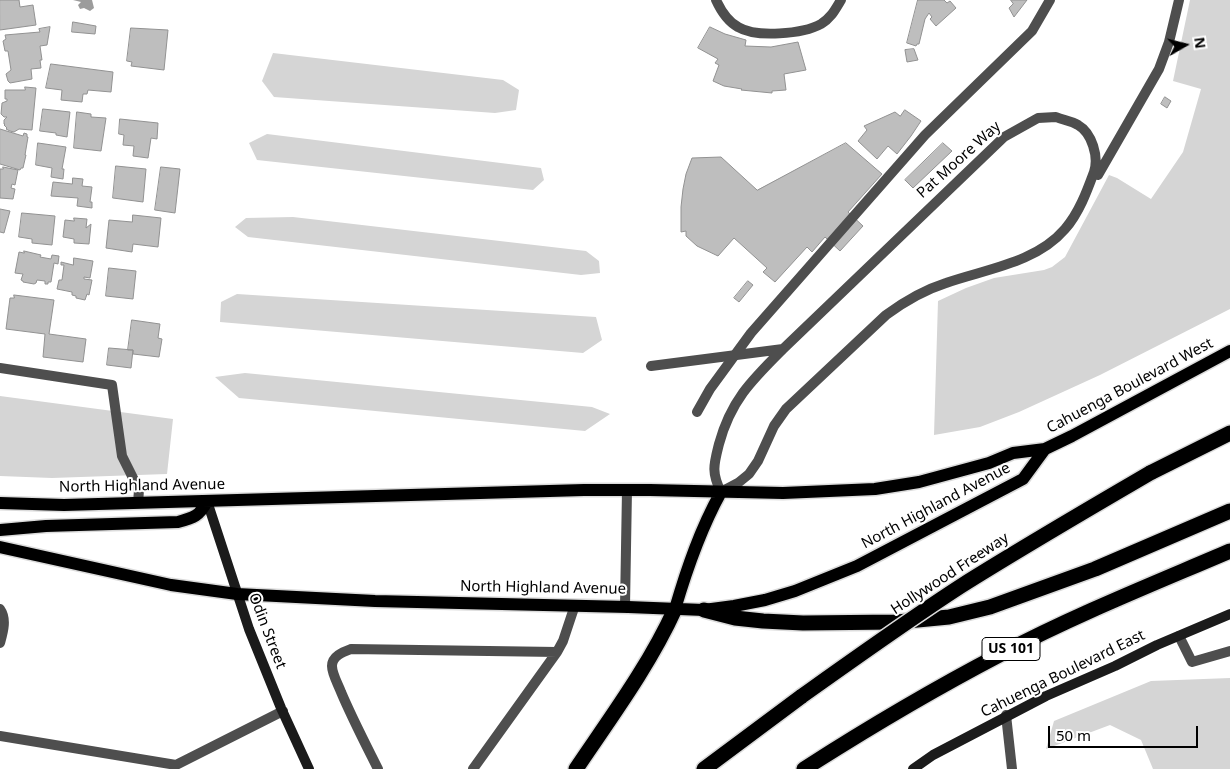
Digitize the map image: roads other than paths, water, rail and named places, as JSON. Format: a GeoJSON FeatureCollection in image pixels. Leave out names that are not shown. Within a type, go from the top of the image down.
{"type":"FeatureCollection","features":[{"type":"Feature","properties":{"kind":"highway","name":"Hollywood Freeway"},"geometry":{"type":"LineString","coordinates":[[704,769],[802,696],[960,587],[1035,540],[1150,473],[1230,433]]}},
{"type":"Feature","properties":{"kind":"highway"},"geometry":{"type":"LineString","coordinates":[[704,610],[744,619],[803,623],[897,622],[949,617],[990,607],[1095,570],[1230,510]]}},
{"type":"Feature","properties":{"kind":"highway","name":"US 101"},"geometry":{"type":"LineString","coordinates":[[804,769],[926,694],[1003,653],[1152,584],[1230,551]]}},
{"type":"Feature","properties":{"kind":"highway"},"geometry":{"type":"LineString","coordinates":[[576,769],[646,664],[663,636],[675,609]]}},
{"type":"Feature","properties":{"kind":"main road","name":"Cahuenga Boulevard West"},"geometry":{"type":"LineString","coordinates":[[1045,449],[1230,351]]}},
{"type":"Feature","properties":{"kind":"main road","name":"North Highland Avenue"},"geometry":{"type":"LineString","coordinates":[[0,503],[64,505],[627,490],[784,493],[885,487],[914,483],[955,474],[1013,453],[1045,449]]}},
{"type":"Feature","properties":{"kind":"main road","name":"North Highland Avenue"},"geometry":{"type":"LineString","coordinates":[[0,547],[171,585],[237,594],[375,601],[625,606],[704,610],[772,598],[820,582],[857,566],[1023,479],[1045,449]]}},
{"type":"Feature","properties":{"kind":"main road"},"geometry":{"type":"LineString","coordinates":[[675,609],[694,548],[706,519],[721,492]]}},
{"type":"Feature","properties":{"kind":"main road"},"geometry":{"type":"LineString","coordinates":[[0,530],[46,526],[178,522],[192,518],[202,511],[207,501]]}},
{"type":"Feature","properties":{"kind":"main road","name":"Odin Street"},"geometry":{"type":"LineString","coordinates":[[207,501],[249,628],[309,769]]}},
{"type":"Feature","properties":{"kind":"main road","name":"Cahuenga Boulevard East"},"geometry":{"type":"LineString","coordinates":[[913,769],[933,755],[1046,696],[1230,614]]}},
{"type":"Feature","properties":{"kind":"street"},"geometry":{"type":"LineString","coordinates":[[716,0],[723,14],[738,28],[762,33],[777,33],[809,29],[822,23],[833,15],[840,0]]}},
{"type":"Feature","properties":{"kind":"street"},"geometry":{"type":"LineString","coordinates":[[697,412],[710,390],[751,333],[925,136],[1032,31],[1050,0]]}},
{"type":"Feature","properties":{"kind":"street"},"geometry":{"type":"LineString","coordinates":[[1084,200],[1159,69],[1169,42],[1179,0]]}},
{"type":"Feature","properties":{"kind":"street","name":"Pat Moore Way"},"geometry":{"type":"LineString","coordinates":[[1056,117],[1079,125],[1090,138],[1097,163],[1084,200],[1066,229],[1041,249],[1012,262],[922,292],[903,302],[886,315],[786,409],[774,426],[750,474],[721,492],[714,479],[713,466],[723,428],[730,412],[751,382],[1004,137],[1038,118],[1056,117]]}},
{"type":"Feature","properties":{"kind":"street"},"geometry":{"type":"LineString","coordinates":[[651,366],[783,349]]}},
{"type":"Feature","properties":{"kind":"street"},"geometry":{"type":"LineString","coordinates":[[0,368],[112,385],[122,456],[139,490],[138,503]]}},
{"type":"Feature","properties":{"kind":"street"},"geometry":{"type":"LineString","coordinates":[[625,606],[627,490]]}},
{"type":"Feature","properties":{"kind":"street"},"geometry":{"type":"LineString","coordinates":[[473,769],[557,652],[575,605]]}},
{"type":"Feature","properties":{"kind":"street"},"geometry":{"type":"LineString","coordinates":[[0,610],[4,614],[4,630],[0,643]]}},
{"type":"Feature","properties":{"kind":"street"},"geometry":{"type":"LineString","coordinates":[[1179,636],[1192,662],[1230,651]]}},
{"type":"Feature","properties":{"kind":"street"},"geometry":{"type":"LineString","coordinates":[[378,769],[351,715],[335,677],[332,665],[335,657],[343,651],[351,649],[557,652]]}},
{"type":"Feature","properties":{"kind":"street"},"geometry":{"type":"LineString","coordinates":[[0,736],[177,767],[283,711]]}},
{"type":"Feature","properties":{"kind":"street"},"geometry":{"type":"LineString","coordinates":[[1006,716],[1012,769]]}}]}
